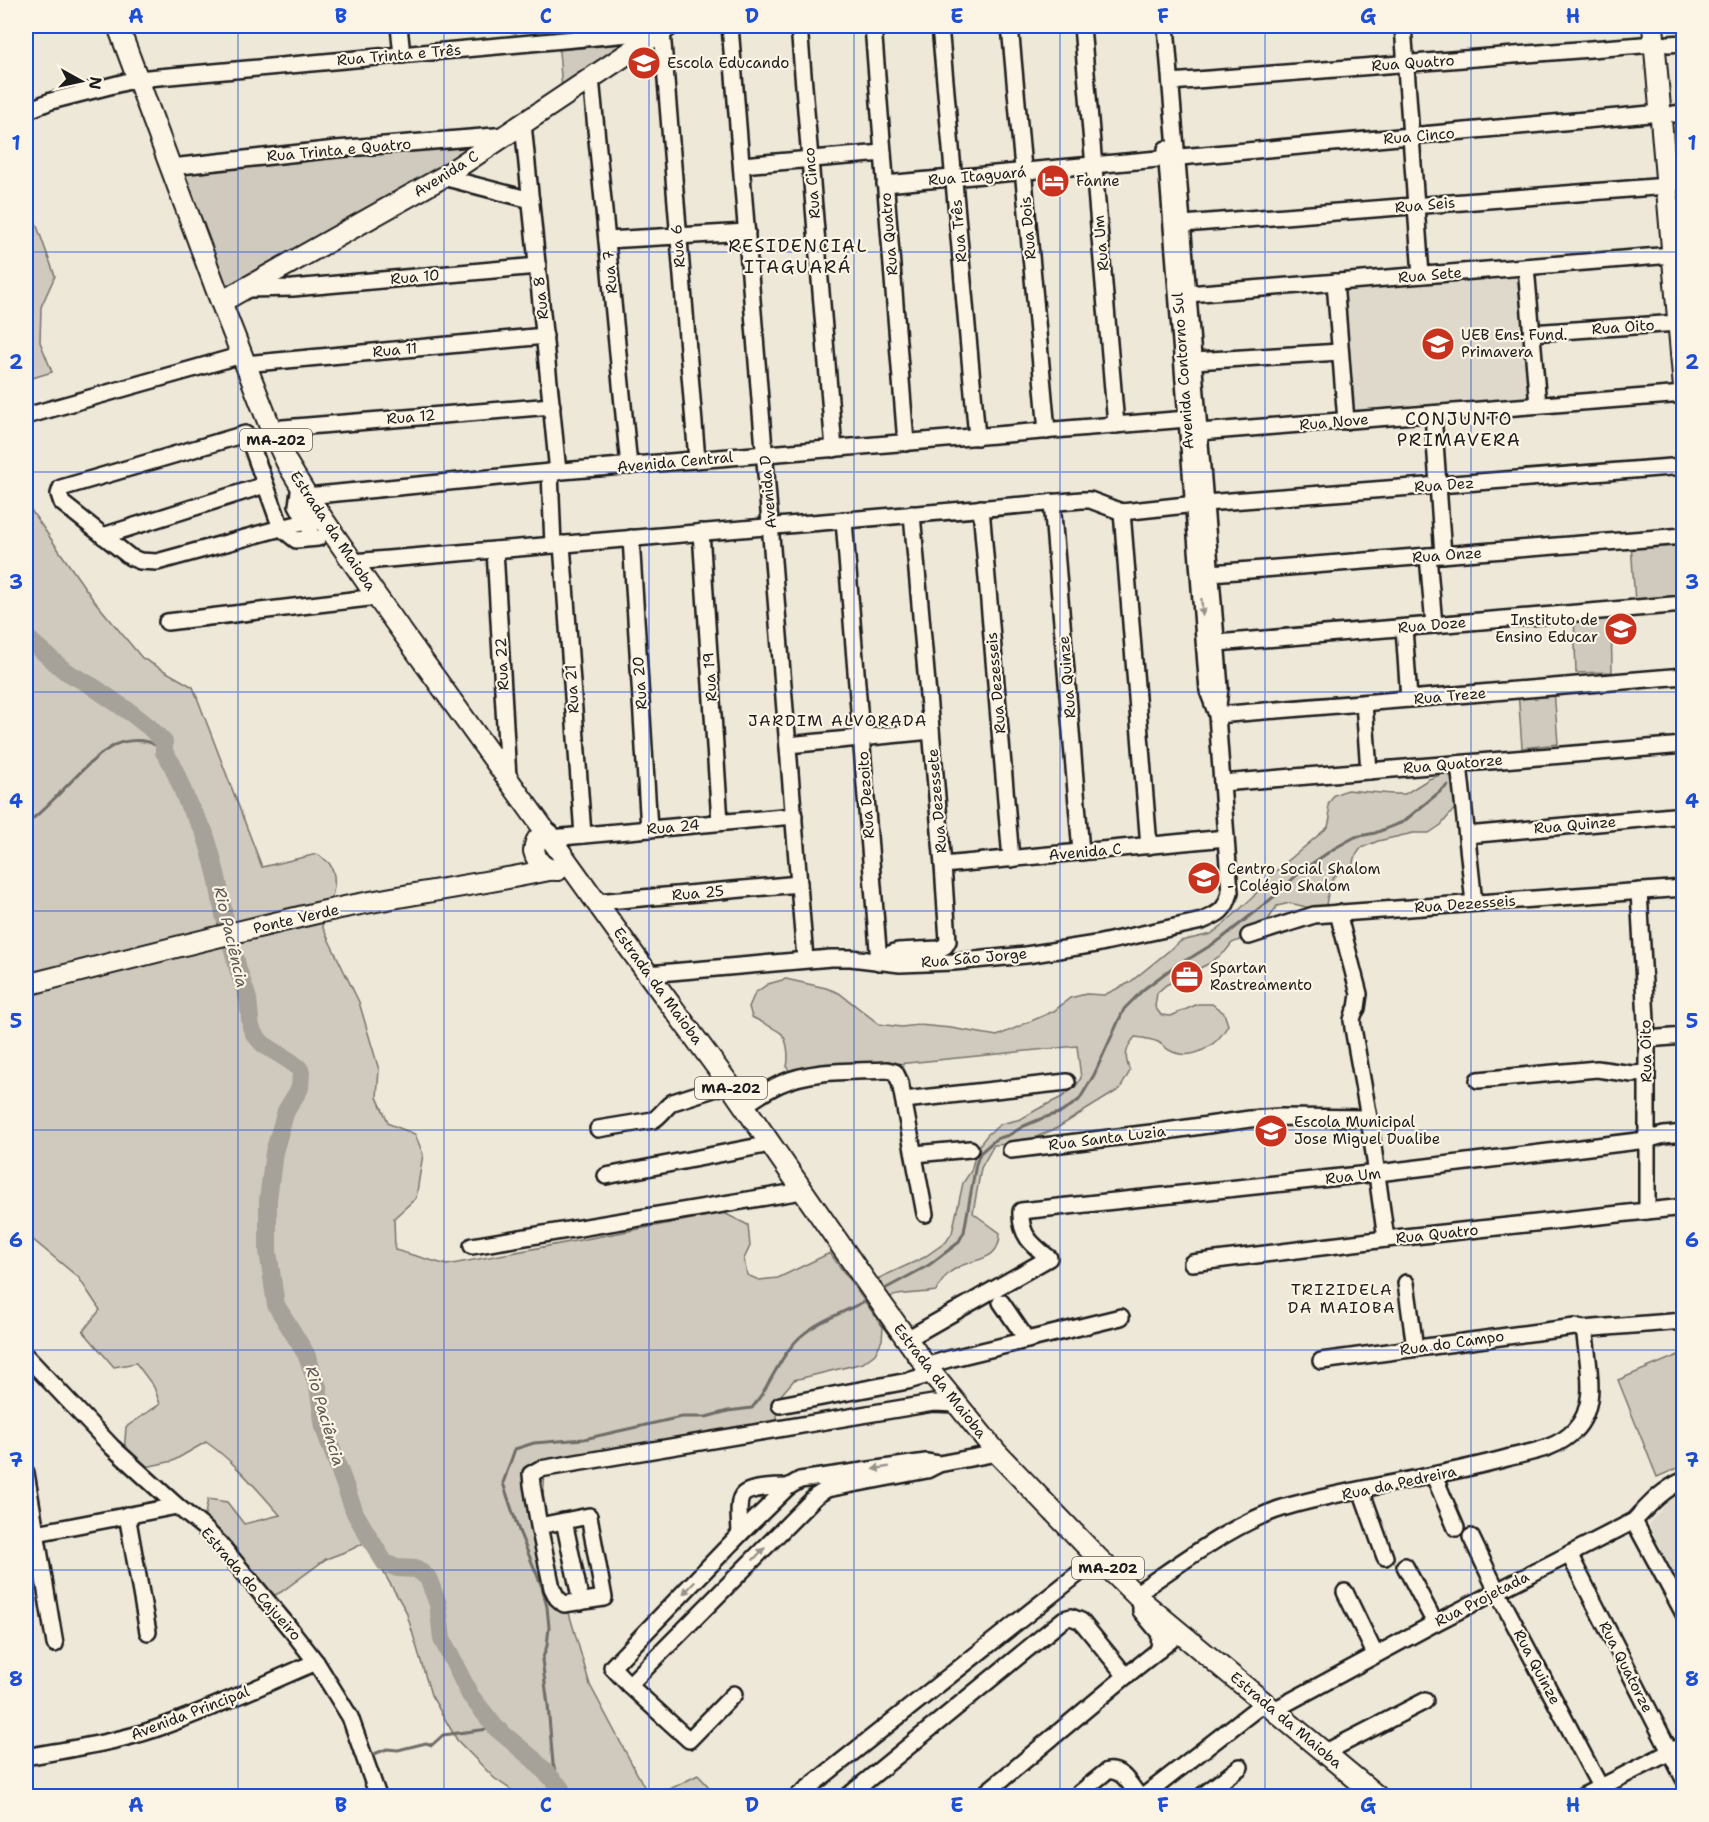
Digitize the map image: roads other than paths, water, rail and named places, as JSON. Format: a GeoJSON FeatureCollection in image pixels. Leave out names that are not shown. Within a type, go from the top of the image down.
{"type":"FeatureCollection","features":[{"type":"Feature","properties":{"kind":"main road","name":"Estrada da Maioba"},"geometry":{"type":"LineString","coordinates":[[118,26],[243,359],[287,463],[327,538],[353,562],[527,804],[542,840]]}},
{"type":"Feature","properties":{"kind":"main road","name":"Avenida C"},"geometry":{"type":"LineString","coordinates":[[221,302],[443,177],[669,27]]}},
{"type":"Feature","properties":{"kind":"main road"},"geometry":{"type":"LineString","coordinates":[[1665,36],[1683,231]]}},
{"type":"Feature","properties":{"kind":"main road"},"geometry":{"type":"LineString","coordinates":[[1677,184],[1672,255],[1683,388]]}},
{"type":"Feature","properties":{"kind":"main road","name":"MA-202"},"geometry":{"type":"LineString","coordinates":[[542,840],[534,851],[538,861],[557,867]]}},
{"type":"Feature","properties":{"kind":"main road","name":"Ponte Verde"},"geometry":{"type":"LineString","coordinates":[[498,880],[522,865],[542,840]]}},
{"type":"Feature","properties":{"kind":"main road","name":"Estrada da Maioba"},"geometry":{"type":"LineString","coordinates":[[557,867],[592,896],[729,1084],[929,1370],[997,1453],[1139,1598],[1376,1796]]}},
{"type":"Feature","properties":{"kind":"main road","name":"Ponte Verde"},"geometry":{"type":"LineString","coordinates":[[26,985],[321,912],[557,867]]}},
{"type":"Feature","properties":{"kind":"street"},"geometry":{"type":"LineString","coordinates":[[399,26],[402,55]]}},
{"type":"Feature","properties":{"kind":"street","name":"Avenida D"},"geometry":{"type":"LineString","coordinates":[[730,26],[806,959]]}},
{"type":"Feature","properties":{"kind":"street","name":"Rua Cinco"},"geometry":{"type":"LineString","coordinates":[[799,26],[834,449]]}},
{"type":"Feature","properties":{"kind":"street","name":"Rua Quatro"},"geometry":{"type":"LineString","coordinates":[[873,26],[906,443]]}},
{"type":"Feature","properties":{"kind":"street","name":"Rua Três"},"geometry":{"type":"LineString","coordinates":[[940,26],[977,437]]}},
{"type":"Feature","properties":{"kind":"street","name":"Rua Dois"},"geometry":{"type":"LineString","coordinates":[[1010,26],[1047,431]]}},
{"type":"Feature","properties":{"kind":"street","name":"Rua Um"},"geometry":{"type":"LineString","coordinates":[[1082,26],[1116,425]]}},
{"type":"Feature","properties":{"kind":"street","name":"Avenida Contorno Sul"},"geometry":{"type":"LineString","coordinates":[[1156,26],[1172,158],[1183,224],[1199,432],[1199,504],[1208,691],[1217,715]]}},
{"type":"Feature","properties":{"kind":"street","name":"Avenida Contorno Sul"},"geometry":{"type":"LineString","coordinates":[[1166,26],[1171,82],[1172,158],[1187,419],[1211,573],[1220,688],[1217,715],[1226,838]]}},
{"type":"Feature","properties":{"kind":"street"},"geometry":{"type":"LineString","coordinates":[[1402,26],[1421,275]]}},
{"type":"Feature","properties":{"kind":"street","name":"Rua Trinta e Três"},"geometry":{"type":"LineString","coordinates":[[26,111],[60,98],[137,79],[402,55],[669,27]]}},
{"type":"Feature","properties":{"kind":"street","name":"Rua 6"},"geometry":{"type":"LineString","coordinates":[[669,27],[677,236],[697,460]]}},
{"type":"Feature","properties":{"kind":"street","name":"Rua Quatro"},"geometry":{"type":"LineString","coordinates":[[1171,82],[1406,64],[1665,36]]}},
{"type":"Feature","properties":{"kind":"street","name":"Rua 7"},"geometry":{"type":"LineString","coordinates":[[591,78],[629,466]]}},
{"type":"Feature","properties":{"kind":"street","name":"Rua Cinco"},"geometry":{"type":"LineString","coordinates":[[1172,158],[1673,113]]}},
{"type":"Feature","properties":{"kind":"street","name":"Rua 8"},"geometry":{"type":"LineString","coordinates":[[523,124],[552,406],[558,544]]}},
{"type":"Feature","properties":{"kind":"street","name":"Rua Trinta e Quatro"},"geometry":{"type":"LineString","coordinates":[[171,167],[336,149],[507,135]]}},
{"type":"Feature","properties":{"kind":"street"},"geometry":{"type":"LineString","coordinates":[[742,165],[883,153]]}},
{"type":"Feature","properties":{"kind":"street","name":"Rua Itaguará"},"geometry":{"type":"LineString","coordinates":[[885,184],[1172,158]]}},
{"type":"Feature","properties":{"kind":"street"},"geometry":{"type":"LineString","coordinates":[[443,177],[531,200]]}},
{"type":"Feature","properties":{"kind":"street","name":"Rua Seis"},"geometry":{"type":"LineString","coordinates":[[1183,224],[1677,184]]}},
{"type":"Feature","properties":{"kind":"street"},"geometry":{"type":"LineString","coordinates":[[607,240],[747,232]]}},
{"type":"Feature","properties":{"kind":"street","name":"Rua Sete"},"geometry":{"type":"LineString","coordinates":[[1188,294],[1672,255]]}},
{"type":"Feature","properties":{"kind":"street","name":"Rua 10"},"geometry":{"type":"LineString","coordinates":[[243,289],[293,288],[538,267]]}},
{"type":"Feature","properties":{"kind":"street"},"geometry":{"type":"LineString","coordinates":[[1526,267],[1538,405]]}},
{"type":"Feature","properties":{"kind":"street"},"geometry":{"type":"LineString","coordinates":[[273,273],[280,283],[293,288]]}},
{"type":"Feature","properties":{"kind":"street"},"geometry":{"type":"LineString","coordinates":[[1335,282],[1346,421]]}},
{"type":"Feature","properties":{"kind":"street","name":"Rua Oito"},"geometry":{"type":"LineString","coordinates":[[1531,333],[1678,323]]}},
{"type":"Feature","properties":{"kind":"street","name":"Rua 11"},"geometry":{"type":"LineString","coordinates":[[26,416],[243,359],[545,336]]}},
{"type":"Feature","properties":{"kind":"street"},"geometry":{"type":"LineString","coordinates":[[1194,361],[1341,352]]}},
{"type":"Feature","properties":{"kind":"street","name":"Rua Nove"},"geometry":{"type":"LineString","coordinates":[[1199,432],[1683,394]]}},
{"type":"Feature","properties":{"kind":"street","name":"Rua 12"},"geometry":{"type":"LineString","coordinates":[[271,429],[552,406]]}},
{"type":"Feature","properties":{"kind":"street"},"geometry":{"type":"LineString","coordinates":[[1433,414],[1439,485],[1434,625]]}},
{"type":"Feature","properties":{"kind":"street","name":"Avenida Central"},"geometry":{"type":"LineString","coordinates":[[303,490],[629,466],[1187,419]]}},
{"type":"Feature","properties":{"kind":"street"},"geometry":{"type":"LineString","coordinates":[[306,522],[282,528],[157,562],[140,561],[130,557],[62,503],[59,494],[61,488],[245,434],[248,436],[282,528],[296,540],[327,538]]}},
{"type":"Feature","properties":{"kind":"street","name":"Rua Dez"},"geometry":{"type":"LineString","coordinates":[[1199,504],[1683,466]]}},
{"type":"Feature","properties":{"kind":"street"},"geometry":{"type":"LineString","coordinates":[[103,536],[265,485]]}},
{"type":"Feature","properties":{"kind":"street"},"geometry":{"type":"LineString","coordinates":[[303,490],[297,505],[313,535],[327,538]]}},
{"type":"Feature","properties":{"kind":"street"},"geometry":{"type":"LineString","coordinates":[[353,562],[1052,502],[1090,500],[1122,512],[1199,504]]}},
{"type":"Feature","properties":{"kind":"street","name":"Rua Quinze"},"geometry":{"type":"LineString","coordinates":[[1052,502],[1081,852]]}},
{"type":"Feature","properties":{"kind":"street","name":"Rua Dezesseis"},"geometry":{"type":"LineString","coordinates":[[981,508],[1011,859]]}},
{"type":"Feature","properties":{"kind":"street"},"geometry":{"type":"LineString","coordinates":[[1122,512],[1149,846]]}},
{"type":"Feature","properties":{"kind":"street","name":"Rua Dezessete"},"geometry":{"type":"LineString","coordinates":[[879,962],[893,952],[939,949],[948,941],[912,514]]}},
{"type":"Feature","properties":{"kind":"street","name":"Rua Dezoito"},"geometry":{"type":"LineString","coordinates":[[844,520],[879,962]]}},
{"type":"Feature","properties":{"kind":"street","name":"Rua 19"},"geometry":{"type":"LineString","coordinates":[[701,532],[720,822]]}},
{"type":"Feature","properties":{"kind":"street","name":"Rua Onze"},"geometry":{"type":"LineString","coordinates":[[1211,573],[1683,536]]}},
{"type":"Feature","properties":{"kind":"street","name":"Rua 20"},"geometry":{"type":"LineString","coordinates":[[630,538],[650,829]]}},
{"type":"Feature","properties":{"kind":"street","name":"Rua 21"},"geometry":{"type":"LineString","coordinates":[[558,544],[582,835]]}},
{"type":"Feature","properties":{"kind":"street","name":"Rua 22"},"geometry":{"type":"LineString","coordinates":[[495,550],[508,778]]}},
{"type":"Feature","properties":{"kind":"street"},"geometry":{"type":"LineString","coordinates":[[166,622],[377,597]]}},
{"type":"Feature","properties":{"kind":"street","name":"Rua Doze"},"geometry":{"type":"LineString","coordinates":[[1217,643],[1683,604]]}},
{"type":"Feature","properties":{"kind":"street"},"geometry":{"type":"LineString","coordinates":[[1404,628],[1409,699]]}},
{"type":"Feature","properties":{"kind":"street","name":"Rua Treze"},"geometry":{"type":"LineString","coordinates":[[1217,715],[1683,676]]}},
{"type":"Feature","properties":{"kind":"street"},"geometry":{"type":"LineString","coordinates":[[1364,703],[1370,771]]}},
{"type":"Feature","properties":{"kind":"street"},"geometry":{"type":"LineString","coordinates":[[788,745],[931,731]]}},
{"type":"Feature","properties":{"kind":"street","name":"Rua Quatorze"},"geometry":{"type":"LineString","coordinates":[[1222,783],[1683,746]]}},
{"type":"Feature","properties":{"kind":"street"},"geometry":{"type":"LineString","coordinates":[[1459,764],[1474,903]]}},
{"type":"Feature","properties":{"kind":"street","name":"Rua Quinze"},"geometry":{"type":"LineString","coordinates":[[1467,835],[1683,815]]}},
{"type":"Feature","properties":{"kind":"street","name":"Rua 24"},"geometry":{"type":"LineString","coordinates":[[542,840],[794,816]]}},
{"type":"Feature","properties":{"kind":"street","name":"Avenida C"},"geometry":{"type":"LineString","coordinates":[[943,865],[1226,838]]}},
{"type":"Feature","properties":{"kind":"street","name":"Rua São Jorge"},"geometry":{"type":"LineString","coordinates":[[648,974],[806,959],[851,958],[900,964],[953,962],[1026,955],[1096,944],[1202,921],[1224,909],[1228,899],[1230,892],[1226,838]]}},
{"type":"Feature","properties":{"kind":"street","name":"Rua 25"},"geometry":{"type":"LineString","coordinates":[[592,896],[800,884]]}},
{"type":"Feature","properties":{"kind":"street","name":"Rua Dezesseis"},"geometry":{"type":"LineString","coordinates":[[1249,936],[1314,915],[1683,888]]}},
{"type":"Feature","properties":{"kind":"street","name":"Rua Oito"},"geometry":{"type":"LineString","coordinates":[[1639,891],[1647,1039],[1647,1212]]}},
{"type":"Feature","properties":{"kind":"street"},"geometry":{"type":"LineString","coordinates":[[1338,913],[1359,994],[1358,1008],[1352,1020],[1378,1173],[1386,1239]]}},
{"type":"Feature","properties":{"kind":"street"},"geometry":{"type":"LineString","coordinates":[[1647,1039],[1683,1036]]}},
{"type":"Feature","properties":{"kind":"street"},"geometry":{"type":"LineString","coordinates":[[1478,1080],[1596,1069],[1632,1074],[1647,1073]]}},
{"type":"Feature","properties":{"kind":"street"},"geometry":{"type":"LineString","coordinates":[[744,1106],[762,1093],[782,1083],[809,1075],[887,1070],[895,1072],[904,1100],[925,1214]]}},
{"type":"Feature","properties":{"kind":"street"},"geometry":{"type":"LineString","coordinates":[[904,1100],[1067,1083]]}},
{"type":"Feature","properties":{"kind":"street"},"geometry":{"type":"LineString","coordinates":[[598,1129],[653,1120],[673,1102],[729,1084]]}},
{"type":"Feature","properties":{"kind":"street","name":"Rua Santa Luzia"},"geometry":{"type":"LineString","coordinates":[[1011,1150],[1250,1119],[1369,1118]]}},
{"type":"Feature","properties":{"kind":"street","name":"Rua Um"},"geometry":{"type":"LineString","coordinates":[[907,1339],[1049,1258],[1035,1248],[1027,1238],[1021,1222],[1021,1211],[1378,1173],[1646,1140],[1683,1133]]}},
{"type":"Feature","properties":{"kind":"street"},"geometry":{"type":"LineString","coordinates":[[606,1176],[770,1144]]}},
{"type":"Feature","properties":{"kind":"street"},"geometry":{"type":"LineString","coordinates":[[915,1154],[970,1149]]}},
{"type":"Feature","properties":{"kind":"street"},"geometry":{"type":"LineString","coordinates":[[472,1246],[802,1191]]}},
{"type":"Feature","properties":{"kind":"street","name":"Rua Quatro"},"geometry":{"type":"LineString","coordinates":[[1192,1263],[1386,1239],[1683,1207]]}},
{"type":"Feature","properties":{"kind":"street"},"geometry":{"type":"LineString","coordinates":[[1406,1284],[1415,1348]]}},
{"type":"Feature","properties":{"kind":"street"},"geometry":{"type":"LineString","coordinates":[[1001,1302],[1027,1340]]}},
{"type":"Feature","properties":{"kind":"street"},"geometry":{"type":"LineString","coordinates":[[780,1406],[908,1381],[949,1359],[1121,1317]]}},
{"type":"Feature","properties":{"kind":"street","name":"Rua do Campo"},"geometry":{"type":"LineString","coordinates":[[1321,1361],[1575,1327],[1582,1329],[1683,1321]]}},
{"type":"Feature","properties":{"kind":"street","name":"Rua da Pedreira"},"geometry":{"type":"LineString","coordinates":[[1139,1598],[1230,1532],[1268,1513],[1289,1506],[1434,1476],[1548,1447],[1563,1440],[1576,1430],[1588,1404],[1591,1383],[1585,1335],[1582,1329]]}},
{"type":"Feature","properties":{"kind":"street","name":"Estrada do Cajueiro"},"geometry":{"type":"LineString","coordinates":[[26,1356],[112,1447],[219,1543],[270,1603],[315,1662],[350,1717],[373,1796]]}},
{"type":"Feature","properties":{"kind":"street"},"geometry":{"type":"LineString","coordinates":[[539,1526],[589,1516],[604,1598],[564,1604],[557,1598],[552,1588],[539,1526],[532,1485],[531,1474],[540,1468],[933,1403],[957,1404]]}},
{"type":"Feature","properties":{"kind":"street"},"geometry":{"type":"LineString","coordinates":[[734,1694],[689,1740],[612,1667],[788,1486],[800,1480],[826,1483],[926,1462],[939,1464],[997,1453]]}},
{"type":"Feature","properties":{"kind":"street"},"geometry":{"type":"LineString","coordinates":[[26,1473],[31,1534],[55,1644]]}},
{"type":"Feature","properties":{"kind":"street"},"geometry":{"type":"LineString","coordinates":[[1434,1476],[1456,1528]]}},
{"type":"Feature","properties":{"kind":"street","name":"Rua Projetada"},"geometry":{"type":"LineString","coordinates":[[1144,1797],[1270,1706],[1635,1521],[1669,1486],[1683,1480]]}},
{"type":"Feature","properties":{"kind":"street"},"geometry":{"type":"LineString","coordinates":[[629,1685],[816,1497],[826,1483]]}},
{"type":"Feature","properties":{"kind":"street"},"geometry":{"type":"LineString","coordinates":[[740,1534],[739,1503],[744,1493],[788,1486]]}},
{"type":"Feature","properties":{"kind":"street"},"geometry":{"type":"LineString","coordinates":[[1361,1490],[1385,1557]]}},
{"type":"Feature","properties":{"kind":"street"},"geometry":{"type":"LineString","coordinates":[[31,1534],[177,1506]]}},
{"type":"Feature","properties":{"kind":"street"},"geometry":{"type":"LineString","coordinates":[[127,1515],[148,1632]]}},
{"type":"Feature","properties":{"kind":"street"},"geometry":{"type":"LineString","coordinates":[[564,1521],[580,1602]]}},
{"type":"Feature","properties":{"kind":"street"},"geometry":{"type":"LineString","coordinates":[[1635,1521],[1683,1614]]}},
{"type":"Feature","properties":{"kind":"street","name":"Rua Quinze"},"geometry":{"type":"LineString","coordinates":[[1471,1537],[1603,1792]]}},
{"type":"Feature","properties":{"kind":"street","name":"Rua Quatorze"},"geometry":{"type":"LineString","coordinates":[[1569,1554],[1677,1749],[1683,1779]]}},
{"type":"Feature","properties":{"kind":"street"},"geometry":{"type":"LineString","coordinates":[[798,1797],[1098,1558]]}},
{"type":"Feature","properties":{"kind":"street"},"geometry":{"type":"LineString","coordinates":[[711,1566],[730,1583]]}},
{"type":"Feature","properties":{"kind":"street"},"geometry":{"type":"LineString","coordinates":[[1405,1566],[1435,1623]]}},
{"type":"Feature","properties":{"kind":"street"},"geometry":{"type":"LineString","coordinates":[[1345,1592],[1375,1654]]}},
{"type":"Feature","properties":{"kind":"street"},"geometry":{"type":"LineString","coordinates":[[1139,1598],[1141,1611],[1160,1634],[1160,1650]]}},
{"type":"Feature","properties":{"kind":"street"},"geometry":{"type":"LineString","coordinates":[[848,1797],[1064,1619],[1071,1617],[1081,1621],[1126,1676]]}},
{"type":"Feature","properties":{"kind":"street"},"geometry":{"type":"LineString","coordinates":[[982,1797],[1180,1633]]}},
{"type":"Feature","properties":{"kind":"street","name":"Avenida Principal"},"geometry":{"type":"LineString","coordinates":[[26,1758],[112,1741],[154,1729],[315,1662]]}},
{"type":"Feature","properties":{"kind":"street"},"geometry":{"type":"LineString","coordinates":[[1326,1752],[1425,1701]]}},
{"type":"Feature","properties":{"kind":"street"},"geometry":{"type":"LineString","coordinates":[[1583,1797],[1603,1792],[1677,1749]]}},
{"type":"Feature","properties":{"kind":"street"},"geometry":{"type":"LineString","coordinates":[[1202,1797],[1240,1767]]}},
{"type":"Feature","properties":{"kind":"street"},"geometry":{"type":"LineString","coordinates":[[1076,1797],[1107,1771],[1113,1770],[1119,1772],[1139,1797]]}},
{"type":"Feature","properties":{"kind":"waterway","name":"Rio Paciência"},"geometry":{"type":"LineString","coordinates":[[26,637],[65,671],[92,686],[134,715],[164,742],[164,752],[172,764],[189,806],[204,831],[210,850],[224,915],[248,999],[251,1027],[263,1044],[290,1061],[301,1072],[300,1088],[286,1111],[274,1152],[268,1200],[268,1251],[276,1305],[306,1354],[318,1387],[324,1428],[355,1513],[370,1539],[385,1563],[397,1568],[417,1569],[428,1578],[438,1604],[442,1639],[470,1695],[496,1728],[533,1759],[560,1787],[564,1796]]}},
{"type":"Feature","properties":{"kind":"waterway"},"geometry":{"type":"LineString","coordinates":[[26,824],[93,760],[117,744],[145,741],[164,752]]}},
{"type":"Feature","properties":{"kind":"waterway"},"geometry":{"type":"LineString","coordinates":[[881,1291],[929,1265],[958,1243],[964,1232],[980,1153],[996,1139],[1062,1112],[1079,1100],[1094,1075],[1124,1009],[1144,989],[1176,965],[1221,939],[1276,895],[1301,871],[1335,848],[1355,837],[1375,833],[1403,822],[1448,785]]}},
{"type":"Feature","properties":{"kind":"waterway"},"geometry":{"type":"LineString","coordinates":[[560,1787],[553,1764],[542,1660],[547,1646],[549,1627],[547,1607],[542,1587],[519,1531],[503,1483],[515,1449],[534,1443],[584,1439],[681,1417],[706,1417],[752,1408],[786,1353],[800,1337],[816,1325],[870,1298]]}},
{"type":"Feature","properties":{"kind":"waterway"},"geometry":{"type":"LineString","coordinates":[[374,1754],[387,1749],[398,1750],[426,1743],[432,1745],[443,1735],[496,1728]]}},
{"type":"Feature","properties":{"kind":"place","name":"Escola Educando"},"geometry":{"type":"Point","coordinates":[644,63]}},
{"type":"Feature","properties":{"kind":"place","name":"Fanne"},"geometry":{"type":"Point","coordinates":[1053,181]}},
{"type":"Feature","properties":{"kind":"place","name":"UEB Ens. Fund. Primavera"},"geometry":{"type":"Point","coordinates":[1438,344]}},
{"type":"Feature","properties":{"kind":"place","name":"Instituto de Ensino Educar"},"geometry":{"type":"Point","coordinates":[1621,629]}},
{"type":"Feature","properties":{"kind":"place","name":"Centro Social Shalom - Colégio Shalom"},"geometry":{"type":"Point","coordinates":[1204,878]}},
{"type":"Feature","properties":{"kind":"place","name":"Spartan Rastreamento"},"geometry":{"type":"Point","coordinates":[1187,977]}},
{"type":"Feature","properties":{"kind":"place","name":"Escola Municipal Jose Miguel Dualibe"},"geometry":{"type":"Point","coordinates":[1271,1131]}},
{"type":"Feature","properties":{"kind":"district","name":"RESIDENCIAL ITAGUARÁ"},"geometry":{"type":"Point","coordinates":[798,256]}},
{"type":"Feature","properties":{"kind":"district","name":"CONJUNTO PRIMAVERA"},"geometry":{"type":"Point","coordinates":[1459,429]}},
{"type":"Feature","properties":{"kind":"district","name":"JARDIM ALVORADA"},"geometry":{"type":"Point","coordinates":[838,720]}},
{"type":"Feature","properties":{"kind":"district","name":"TRIZIDELA DA MAIOBA"},"geometry":{"type":"Point","coordinates":[1342,1298]}}]}
